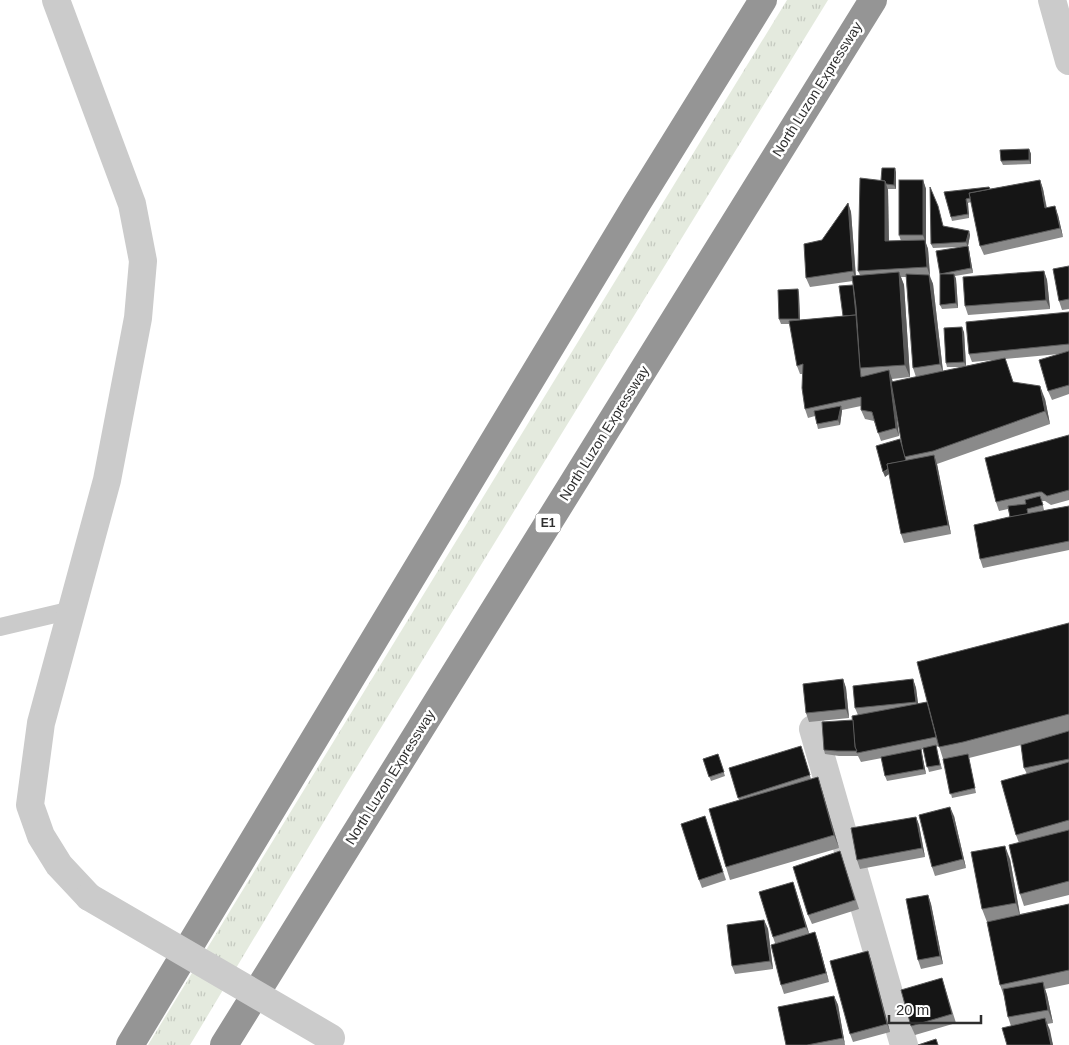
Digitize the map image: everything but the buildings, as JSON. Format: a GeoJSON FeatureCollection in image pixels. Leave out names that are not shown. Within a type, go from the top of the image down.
{"type":"FeatureCollection","features":[{"type":"Feature","properties":{"kind":"highway"},"geometry":{"type":"LineString","coordinates":[[130,1045],[636,205],[763,0]]}},
{"type":"Feature","properties":{"kind":"highway","name":"North Luzon Expressway"},"geometry":{"type":"LineString","coordinates":[[224,1045],[873,0]]}},
{"type":"Feature","properties":{"kind":"street"},"geometry":{"type":"LineString","coordinates":[[56,0],[132,204],[143,261],[138,318],[107,480],[40,723],[30,804],[40,836],[59,865],[88,897],[333,1042]]}},
{"type":"Feature","properties":{"kind":"street"},"geometry":{"type":"LineString","coordinates":[[1052,0],[1069,61]]}},
{"type":"Feature","properties":{"kind":"street"},"geometry":{"type":"LineString","coordinates":[[813,728],[904,1045]]}},
{"type":"Feature","properties":{"kind":"lane"},"geometry":{"type":"LineString","coordinates":[[0,626],[72,610]]}},
{"type":"Feature","properties":{"kind":"green space"},"geometry":{"type":"Polygon","coordinates":[[[787,0],[828,0],[347,783],[190,1045],[148,1045],[787,0]]]}}]}
